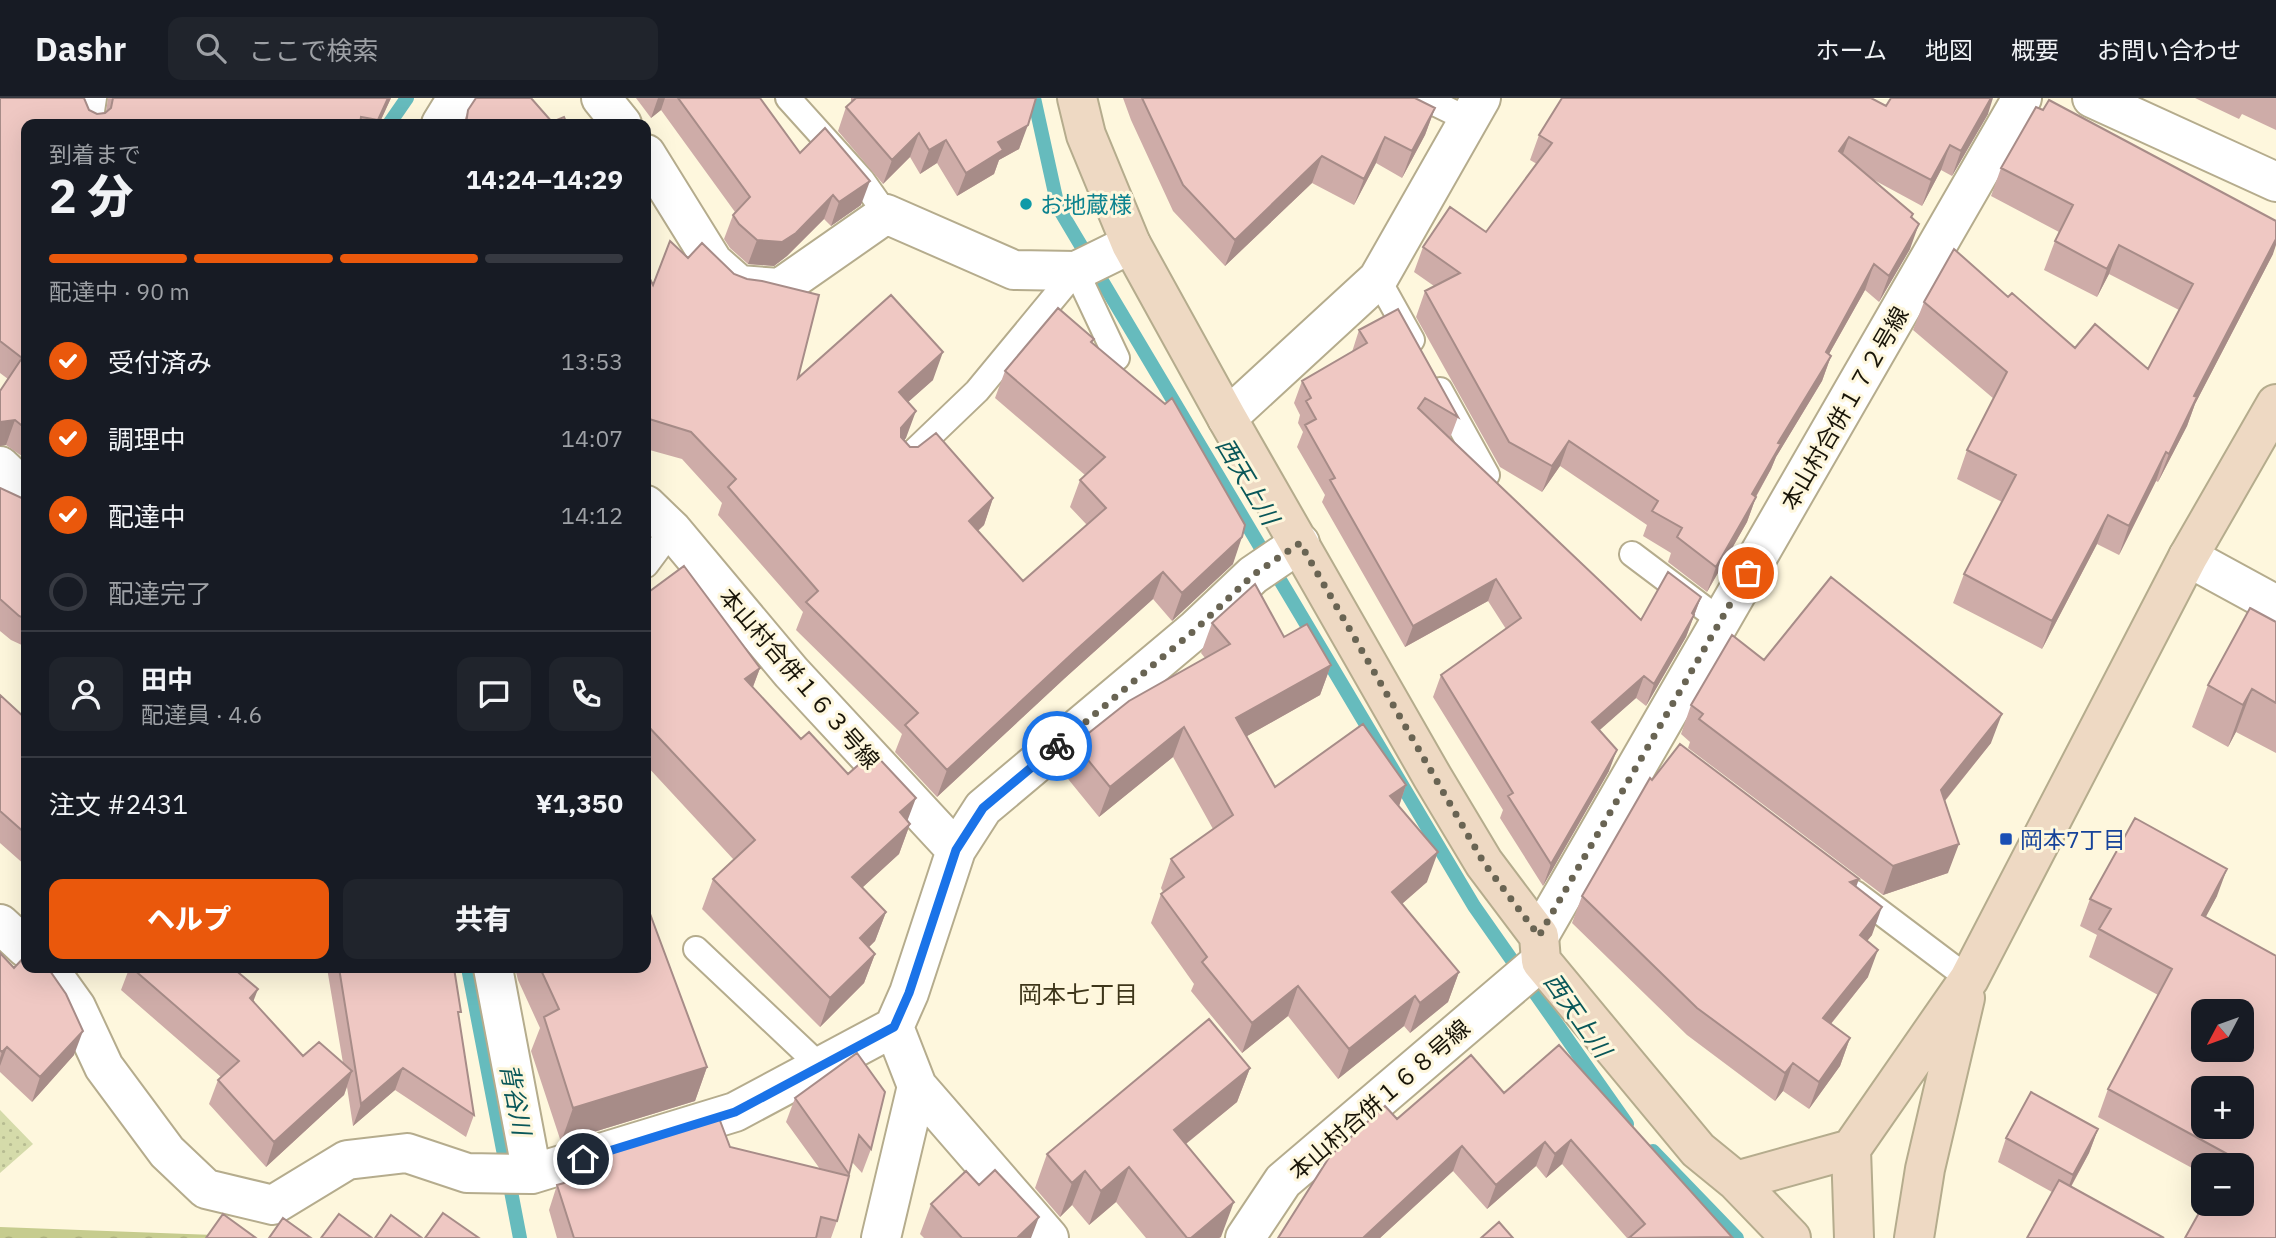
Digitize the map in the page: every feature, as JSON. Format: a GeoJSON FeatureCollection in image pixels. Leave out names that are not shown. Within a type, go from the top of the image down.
{"type":"FeatureCollection","features":[{"type":"Feature","properties":{"kind":"street"},"geometry":{"type":"LineString","coordinates":[[444,119],[457,98]]}},
{"type":"Feature","properties":{"kind":"street"},"geometry":{"type":"LineString","coordinates":[[601,98],[618,119]]}},
{"type":"Feature","properties":{"kind":"street"},"geometry":{"type":"LineString","coordinates":[[1077,98],[1086,135],[1131,244],[1227,418],[1484,863],[1540,948],[1698,1150],[1736,1181],[1791,1238]]}},
{"type":"Feature","properties":{"kind":"street","name":"本山村合併１７２号線"},"geometry":{"type":"LineString","coordinates":[[1540,948],[1664,748],[1721,621],[2022,98]]}},
{"type":"Feature","properties":{"kind":"street"},"geometry":{"type":"LineString","coordinates":[[2092,98],[2276,182]]}},
{"type":"Feature","properties":{"kind":"street"},"geometry":{"type":"LineString","coordinates":[[1227,418],[1378,279],[1475,109]]}},
{"type":"Feature","properties":{"kind":"street"},"geometry":{"type":"LineString","coordinates":[[651,162],[713,262],[739,285],[780,288],[886,214],[1014,270],[1076,271],[1131,244]]}},
{"type":"Feature","properties":{"kind":"street"},"geometry":{"type":"LineString","coordinates":[[1854,1238],[1850,1149],[1969,979],[2188,557],[2276,404]]}},
{"type":"Feature","properties":{"kind":"street"},"geometry":{"type":"LineString","coordinates":[[0,466],[21,486]]}},
{"type":"Feature","properties":{"kind":"street","name":"本山村合併１６３号線"},"geometry":{"type":"LineString","coordinates":[[659,517],[791,672],[956,850]]}},
{"type":"Feature","properties":{"kind":"street"},"geometry":{"type":"LineString","coordinates":[[52,973],[76,1007],[104,1067],[167,1152],[206,1189],[273,1205],[348,1160],[407,1153],[467,1173],[532,1174],[735,1112],[894,1027],[909,993],[956,850],[983,808],[1196,629],[1253,575],[1300,543]]}},
{"type":"Feature","properties":{"kind":"street"},"geometry":{"type":"LineString","coordinates":[[2188,557],[2276,605]]}},
{"type":"Feature","properties":{"kind":"street"},"geometry":{"type":"LineString","coordinates":[[0,923],[21,943]]}},
{"type":"Feature","properties":{"kind":"street","name":"本山村合併１６８号線"},"geometry":{"type":"LineString","coordinates":[[1245,1238],[1283,1181],[1496,999],[1540,948]]}},
{"type":"Feature","properties":{"kind":"street"},"geometry":{"type":"LineString","coordinates":[[494,973],[532,1174]]}},
{"type":"Feature","properties":{"kind":"street"},"geometry":{"type":"LineString","coordinates":[[1914,1238],[1925,1169],[1969,979]]}},
{"type":"Feature","properties":{"kind":"street"},"geometry":{"type":"LineString","coordinates":[[894,1027],[917,1086],[1049,1238]]}},
{"type":"Feature","properties":{"kind":"street"},"geometry":{"type":"LineString","coordinates":[[881,1238],[917,1086]]}},
{"type":"Feature","properties":{"kind":"street"},"geometry":{"type":"LineString","coordinates":[[1736,1181],[1850,1149]]}},
{"type":"Feature","properties":{"kind":"lane"},"geometry":{"type":"LineString","coordinates":[[91,119],[94,98]]}},
{"type":"Feature","properties":{"kind":"lane"},"geometry":{"type":"LineString","coordinates":[[788,98],[862,180],[886,214]]}},
{"type":"Feature","properties":{"kind":"lane"},"geometry":{"type":"LineString","coordinates":[[1424,98],[1475,109]]}},
{"type":"Feature","properties":{"kind":"lane"},"geometry":{"type":"LineString","coordinates":[[905,460],[977,391],[1076,271],[1116,358]]}},
{"type":"Feature","properties":{"kind":"lane"},"geometry":{"type":"LineString","coordinates":[[1378,279],[1487,475]]}},
{"type":"Feature","properties":{"kind":"lane"},"geometry":{"type":"LineString","coordinates":[[651,547],[659,517]]}},
{"type":"Feature","properties":{"kind":"lane"},"geometry":{"type":"LineString","coordinates":[[1632,554],[1721,621]]}},
{"type":"Feature","properties":{"kind":"lane"},"geometry":{"type":"LineString","coordinates":[[1838,880],[1969,979]]}},
{"type":"Feature","properties":{"kind":"lane"},"geometry":{"type":"LineString","coordinates":[[696,949],[820,1066]]}},
{"type":"Feature","properties":{"kind":"green space"},"geometry":{"type":"Polygon","coordinates":[[[0,1110],[33,1144],[0,1173],[0,1110]]]}},
{"type":"Feature","properties":{"kind":"green space"},"geometry":{"type":"Polygon","coordinates":[[[0,1227],[214,1235],[212,1238],[0,1238],[0,1227]]]}},
{"type":"Feature","properties":{"kind":"building"},"geometry":{"type":"Polygon","coordinates":[[[0,98],[84,98],[89,110],[97,114],[105,113],[111,108],[113,98],[388,98],[378,119],[21,119],[21,357],[0,341],[0,98]]]}},
{"type":"Feature","properties":{"kind":"building"},"geometry":{"type":"Polygon","coordinates":[[[476,98],[531,98],[549,119],[467,119],[468,110],[476,98]]]}},
{"type":"Feature","properties":{"kind":"building"},"geometry":{"type":"Polygon","coordinates":[[[678,98],[760,98],[800,153],[825,128],[870,181],[839,202],[833,195],[796,233],[782,242],[757,240],[733,215],[750,197],[678,98]]]}},
{"type":"Feature","properties":{"kind":"building"},"geometry":{"type":"Polygon","coordinates":[[[856,98],[1036,98],[1028,125],[998,142],[1003,150],[966,173],[946,140],[929,150],[919,133],[892,160],[846,107],[856,98]]]}},
{"type":"Feature","properties":{"kind":"building"},"geometry":{"type":"Polygon","coordinates":[[[1142,98],[1415,98],[1435,108],[1412,151],[1385,137],[1364,179],[1322,156],[1235,240],[1183,185],[1142,98]]]}},
{"type":"Feature","properties":{"kind":"building"},"geometry":{"type":"Polygon","coordinates":[[[1562,98],[1871,98],[1886,106],[1891,98],[1991,98],[1961,151],[1950,145],[1931,180],[1849,137],[1839,151],[1913,214],[1911,217],[1919,224],[1889,276],[1874,264],[1826,352],[1831,356],[1778,443],[1781,444],[1752,494],[1756,497],[1716,567],[1677,537],[1682,528],[1652,511],[1658,501],[1569,441],[1552,466],[1509,442],[1425,291],[1460,273],[1423,247],[1450,207],[1486,232],[1552,143],[1539,135],[1562,98]]]}},
{"type":"Feature","properties":{"kind":"building"},"geometry":{"type":"Polygon","coordinates":[[[2049,100],[2276,221],[2276,239],[2194,396],[2197,397],[2169,454],[2166,452],[2129,526],[2108,515],[2052,621],[1964,574],[2016,475],[1967,450],[2007,372],[1924,302],[1954,249],[2008,297],[2012,293],[2075,348],[2095,324],[2148,369],[2193,284],[2119,245],[2107,269],[2055,241],[2073,205],[2001,168],[2036,107],[2043,110],[2049,100]]]}},
{"type":"Feature","properties":{"kind":"building"},"geometry":{"type":"Polygon","coordinates":[[[670,241],[688,258],[702,243],[734,274],[819,295],[798,378],[891,295],[943,352],[899,392],[916,411],[901,428],[901,437],[910,447],[918,447],[936,433],[993,498],[969,521],[1023,581],[1106,508],[1080,480],[1105,457],[1005,371],[1058,308],[1094,339],[1091,342],[1165,404],[1172,398],[1245,525],[1242,537],[1182,593],[1163,572],[947,770],[905,725],[918,713],[806,602],[818,591],[728,487],[736,479],[691,432],[651,420],[651,281],[653,285],[670,241]]]}},
{"type":"Feature","properties":{"kind":"building"},"geometry":{"type":"Polygon","coordinates":[[[1398,309],[1458,417],[1425,398],[1418,408],[1641,620],[1668,572],[1701,597],[1692,613],[1694,615],[1654,684],[1644,676],[1592,722],[1617,750],[1551,864],[1508,796],[1513,793],[1441,675],[1521,618],[1496,579],[1413,626],[1330,480],[1335,478],[1305,425],[1316,419],[1306,401],[1311,398],[1302,381],[1367,343],[1359,330],[1398,309]]]}},
{"type":"Feature","properties":{"kind":"building"},"geometry":{"type":"Polygon","coordinates":[[[21,360],[21,425],[15,420],[0,422],[0,391],[21,360]]]}},
{"type":"Feature","properties":{"kind":"building"},"geometry":{"type":"Polygon","coordinates":[[[0,488],[21,498],[21,617],[0,599],[0,488]]]}},
{"type":"Feature","properties":{"kind":"building"},"geometry":{"type":"Polygon","coordinates":[[[684,566],[760,668],[745,679],[801,739],[809,732],[848,774],[873,752],[916,798],[900,812],[910,824],[852,877],[886,912],[860,938],[875,954],[830,998],[713,879],[755,840],[651,729],[651,590],[684,566]]]}},
{"type":"Feature","properties":{"kind":"building"},"geometry":{"type":"Polygon","coordinates":[[[1831,577],[2002,714],[1941,790],[1959,844],[1893,866],[1699,719],[1703,714],[1691,705],[1732,635],[1764,660],[1831,577]]]}},
{"type":"Feature","properties":{"kind":"building"},"geometry":{"type":"Polygon","coordinates":[[[1255,584],[1284,637],[1307,624],[1331,665],[1236,718],[1275,787],[1363,724],[1406,785],[1390,796],[1438,852],[1392,892],[1459,972],[1420,1003],[1415,996],[1349,1049],[1298,986],[1252,1023],[1202,962],[1207,957],[1161,894],[1184,877],[1171,859],[1233,815],[1184,727],[1110,787],[1075,744],[1129,701],[1230,644],[1212,623],[1255,584]]]}},
{"type":"Feature","properties":{"kind":"building"},"geometry":{"type":"Polygon","coordinates":[[[2250,608],[2276,622],[2276,703],[2252,689],[2243,705],[2208,685],[2250,608]]]}},
{"type":"Feature","properties":{"kind":"building"},"geometry":{"type":"Polygon","coordinates":[[[0,695],[21,714],[21,830],[0,811],[0,695]]]}},
{"type":"Feature","properties":{"kind":"building"},"geometry":{"type":"Polygon","coordinates":[[[1680,744],[1859,879],[1850,882],[1882,907],[1860,935],[1878,950],[1823,1018],[1850,1038],[1819,1082],[1793,1063],[1785,1073],[1697,1008],[1582,896],[1650,778],[1652,780],[1680,744]]]}},
{"type":"Feature","properties":{"kind":"building"},"geometry":{"type":"Polygon","coordinates":[[[2135,818],[2227,869],[2202,915],[2276,956],[2276,1238],[2185,1238],[2197,1216],[2254,1216],[2254,1153],[2225,1153],[2200,1139],[2254,1139],[2254,1076],[2191,1076],[2191,1134],[2108,1089],[2172,969],[2099,929],[2111,909],[2090,899],[2135,818]]]}},
{"type":"Feature","properties":{"kind":"building"},"geometry":{"type":"Polygon","coordinates":[[[651,916],[707,1067],[573,1108],[544,1017],[559,1009],[542,973],[651,973],[651,916]]]}},
{"type":"Feature","properties":{"kind":"building"},"geometry":{"type":"Polygon","coordinates":[[[0,953],[14,968],[21,960],[21,973],[51,973],[66,994],[83,1031],[40,1077],[7,1047],[2,1052],[0,953]]]}},
{"type":"Feature","properties":{"kind":"building"},"geometry":{"type":"Polygon","coordinates":[[[138,973],[239,973],[258,989],[250,998],[303,1056],[319,1042],[352,1071],[274,1142],[218,1080],[239,1061],[138,973]]]}},
{"type":"Feature","properties":{"kind":"building"},"geometry":{"type":"Polygon","coordinates":[[[340,973],[455,973],[474,1115],[403,1068],[361,1104],[340,973]]]}},
{"type":"Feature","properties":{"kind":"building"},"geometry":{"type":"Polygon","coordinates":[[[1209,1019],[1250,1068],[1174,1130],[1234,1202],[1191,1238],[1187,1238],[1129,1167],[1101,1191],[1085,1171],[1072,1183],[1047,1154],[1209,1019]]]}},
{"type":"Feature","properties":{"kind":"building"},"geometry":{"type":"Polygon","coordinates":[[[1559,1045],[1732,1237],[1629,1238],[1645,1224],[1571,1140],[1555,1154],[1545,1142],[1496,1185],[1462,1146],[1363,1238],[1278,1238],[1330,1156],[1385,1106],[1397,1119],[1471,1055],[1504,1093],[1559,1045]]]}},
{"type":"Feature","properties":{"kind":"building"},"geometry":{"type":"Polygon","coordinates":[[[857,1053],[885,1092],[871,1149],[859,1135],[849,1174],[795,1098],[857,1053]]]}},
{"type":"Feature","properties":{"kind":"building"},"geometry":{"type":"Polygon","coordinates":[[[2031,1092],[2098,1129],[2073,1175],[2006,1138],[2031,1092]]]}},
{"type":"Feature","properties":{"kind":"building"},"geometry":{"type":"Polygon","coordinates":[[[719,1118],[730,1147],[849,1176],[837,1221],[821,1217],[816,1238],[574,1238],[557,1185],[589,1176],[583,1160],[719,1118]]]}},
{"type":"Feature","properties":{"kind":"building"},"geometry":{"type":"Polygon","coordinates":[[[995,1170],[1039,1217],[1017,1238],[962,1238],[931,1204],[966,1171],[979,1185],[995,1170]]]}},
{"type":"Feature","properties":{"kind":"building"},"geometry":{"type":"Polygon","coordinates":[[[2059,1180],[2164,1238],[2027,1238],[2059,1180]]]}},
{"type":"Feature","properties":{"kind":"building"},"geometry":{"type":"Polygon","coordinates":[[[443,1213],[479,1238],[425,1238],[443,1213]]]}},
{"type":"Feature","properties":{"kind":"building"},"geometry":{"type":"Polygon","coordinates":[[[223,1214],[256,1238],[206,1238],[223,1214]]]}},
{"type":"Feature","properties":{"kind":"building"},"geometry":{"type":"Polygon","coordinates":[[[339,1214],[372,1238],[321,1238],[339,1214]]]}},
{"type":"Feature","properties":{"kind":"building"},"geometry":{"type":"Polygon","coordinates":[[[391,1215],[422,1238],[375,1238],[391,1215]]]}},
{"type":"Feature","properties":{"kind":"building"},"geometry":{"type":"Polygon","coordinates":[[[283,1218],[311,1238],[269,1238],[283,1218]]]}},
{"type":"Feature","properties":{"kind":"building"},"geometry":{"type":"Polygon","coordinates":[[[1499,1222],[1513,1238],[1481,1238],[1499,1222]]]}},
{"type":"Feature","properties":{"kind":"waterway","name":"背谷川"},"geometry":{"type":"LineString","coordinates":[[392,119],[407,98]]}},
{"type":"Feature","properties":{"kind":"waterway","name":"西天上川"},"geometry":{"type":"LineString","coordinates":[[1034,98],[1058,207],[1474,906],[1627,1124]]}},
{"type":"Feature","properties":{"kind":"waterway","name":"背谷川"},"geometry":{"type":"LineString","coordinates":[[469,973],[520,1238]]}},
{"type":"Feature","properties":{"kind":"waterway","name":"西天上川"},"geometry":{"type":"LineString","coordinates":[[1653,1151],[1737,1238]]}},
{"type":"Feature","properties":{"kind":"way so far"},"geometry":{"type":"LineString","coordinates":[[1057,746],[1196,629],[1253,575],[1300,543],[1484,863],[1539,936],[1748,573]]}},
{"type":"Feature","properties":{"kind":"place","name":"お地蔵様"},"geometry":{"type":"Point","coordinates":[1026,204]}},
{"type":"Feature","properties":{"kind":"place","name":"岡本7丁目"},"geometry":{"type":"Point","coordinates":[2006,839]}},
{"type":"Feature","properties":{"kind":"district","name":"岡本七丁目"},"geometry":{"type":"Point","coordinates":[1078,994]}},
{"type":"Feature","properties":{"kind":"route"},"geometry":{"type":"LineString","coordinates":[[583,1159],[735,1112],[894,1027],[909,993],[956,850],[983,808],[1057,746]]}}]}
